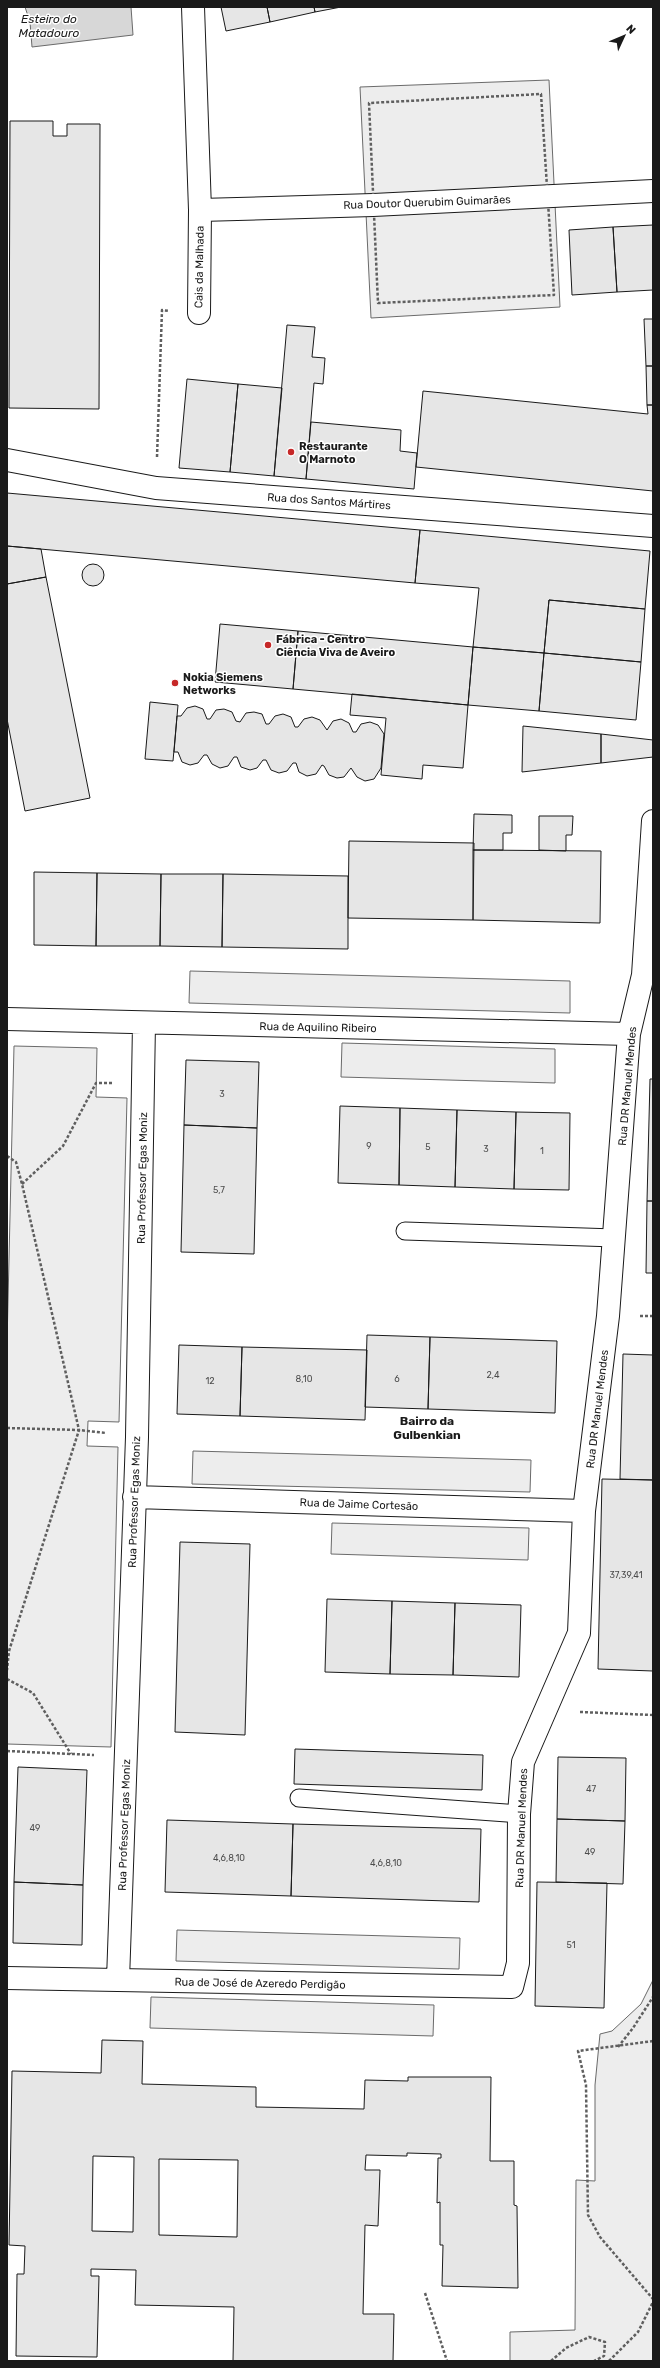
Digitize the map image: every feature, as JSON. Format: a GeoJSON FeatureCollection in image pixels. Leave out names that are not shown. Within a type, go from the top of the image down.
{"type":"FeatureCollection","features":[{"type":"Feature","properties":{"kind":"street","name":"Cais da Malhada"},"geometry":{"type":"LineString","coordinates":[[193,7],[200,210],[199,313]]}},
{"type":"Feature","properties":{"kind":"street","name":"Rua Doutor Querubim Guimarães"},"geometry":{"type":"LineString","coordinates":[[200,210],[373,205],[653,191]]}},
{"type":"Feature","properties":{"kind":"street","name":"Rua dos Santos Mártires"},"geometry":{"type":"LineString","coordinates":[[7,460],[156,488],[653,526]]}},
{"type":"Feature","properties":{"kind":"street","name":"Rua DR Manuel Mendes"},"geometry":{"type":"LineString","coordinates":[[512,1987],[518,1963],[519,1814],[523,1762],[579,1633],[584,1511],[608,1316],[630,1034],[643,974],[653,821]]}},
{"type":"Feature","properties":{"kind":"street","name":"Rua de Aquilino Ribeiro"},"geometry":{"type":"LineString","coordinates":[[7,1019],[630,1034]]}},
{"type":"Feature","properties":{"kind":"street","name":"Rua Professor Egas Moniz"},"geometry":{"type":"LineString","coordinates":[[118,1980],[137,1437],[144,1023]]}},
{"type":"Feature","properties":{"kind":"street","name":"Rua de Jaime Cortesão"},"geometry":{"type":"LineString","coordinates":[[134,1497],[584,1511]]}},
{"type":"Feature","properties":{"kind":"street","name":"Rua de José de Azeredo Perdigão"},"geometry":{"type":"LineString","coordinates":[[7,1978],[512,1987]]}},
{"type":"Feature","properties":{"kind":"lane"},"geometry":{"type":"LineString","coordinates":[[405,1230],[615,1238]]}},
{"type":"Feature","properties":{"kind":"lane"},"geometry":{"type":"LineString","coordinates":[[299,1798],[519,1814]]}},
{"type":"Feature","properties":{"kind":"path","name":"Cais da Malhada"},"geometry":{"type":"LineString","coordinates":[[156,488],[162,310],[199,313]]}},
{"type":"Feature","properties":{"kind":"path"},"geometry":{"type":"LineString","coordinates":[[22,1184],[63,1146],[96,1083],[115,1083]]}},
{"type":"Feature","properties":{"kind":"path"},"geometry":{"type":"LineString","coordinates":[[7,1156],[16,1162],[22,1184],[80,1430],[9,1651],[7,1670]]}},
{"type":"Feature","properties":{"kind":"path"},"geometry":{"type":"LineString","coordinates":[[7,1428],[80,1430],[137,1437]]}},
{"type":"Feature","properties":{"kind":"path"},"geometry":{"type":"LineString","coordinates":[[7,1679],[33,1693],[71,1754]]}},
{"type":"Feature","properties":{"kind":"path"},"geometry":{"type":"LineString","coordinates":[[544,1711],[653,1714]]}},
{"type":"Feature","properties":{"kind":"path"},"geometry":{"type":"LineString","coordinates":[[7,1751],[96,1755]]}},
{"type":"Feature","properties":{"kind":"path"},"geometry":{"type":"LineString","coordinates":[[618,2047],[633,2028],[653,1997]]}},
{"type":"Feature","properties":{"kind":"path"},"geometry":{"type":"LineString","coordinates":[[653,2041],[618,2047],[578,2051],[586,2085],[588,2215],[600,2237],[653,2299]]}},
{"type":"Feature","properties":{"kind":"path"},"geometry":{"type":"LineString","coordinates":[[425,2293],[446,2361]]}},
{"type":"Feature","properties":{"kind":"path"},"geometry":{"type":"LineString","coordinates":[[609,2361],[638,2332],[653,2302]]}},
{"type":"Feature","properties":{"kind":"path"},"geometry":{"type":"LineString","coordinates":[[550,2361],[566,2348],[589,2337],[605,2342],[604,2356],[594,2361]]}},
{"type":"Feature","properties":{"kind":"shaded area"},"geometry":{"type":"Polygon","coordinates":[[[549,80],[560,307],[371,318],[360,87],[549,80]]]}},
{"type":"Feature","properties":{"kind":"shaded area"},"geometry":{"type":"Polygon","coordinates":[[[190,971],[570,981],[570,1013],[189,1003],[190,971]]]}},
{"type":"Feature","properties":{"kind":"shaded area"},"geometry":{"type":"Polygon","coordinates":[[[342,1043],[555,1049],[555,1083],[341,1077],[342,1043]]]}},
{"type":"Feature","properties":{"kind":"shaded area"},"geometry":{"type":"Polygon","coordinates":[[[14,1046],[97,1048],[96,1097],[127,1098],[119,1422],[88,1421],[87,1446],[118,1447],[111,1747],[7,1744],[7,1344],[14,1046]]]}},
{"type":"Feature","properties":{"kind":"shaded area"},"geometry":{"type":"Polygon","coordinates":[[[193,1451],[531,1460],[530,1492],[192,1484],[193,1451]]]}},
{"type":"Feature","properties":{"kind":"shaded area"},"geometry":{"type":"Polygon","coordinates":[[[332,1523],[529,1528],[528,1560],[331,1554],[332,1523]]]}},
{"type":"Feature","properties":{"kind":"shaded area"},"geometry":{"type":"Polygon","coordinates":[[[177,1930],[460,1938],[459,1969],[176,1961],[177,1930]]]}},
{"type":"Feature","properties":{"kind":"shaded area"},"geometry":{"type":"Polygon","coordinates":[[[653,1980],[653,2361],[510,2361],[510,2332],[575,2330],[576,2180],[595,2181],[595,2085],[600,2034],[612,2031],[641,2004],[653,1980]]]}},
{"type":"Feature","properties":{"kind":"shaded area"},"geometry":{"type":"Polygon","coordinates":[[[151,1997],[434,2005],[433,2036],[150,2028],[151,1997]]]}},
{"type":"Feature","properties":{"kind":"water","name":"Esteiro do Matadouro"},"geometry":{"type":"Polygon","coordinates":[[[25,7],[131,7],[133,35],[32,47],[30,22],[25,7]]]}},
{"type":"Feature","properties":{"kind":"building"},"geometry":{"type":"Polygon","coordinates":[[[221,7],[267,7],[270,22],[226,31],[221,7]]]}},
{"type":"Feature","properties":{"kind":"building"},"geometry":{"type":"Polygon","coordinates":[[[267,7],[314,7],[315,12],[270,22],[267,7]]]}},
{"type":"Feature","properties":{"kind":"building"},"geometry":{"type":"Polygon","coordinates":[[[314,7],[341,7],[315,12],[314,7]]]}},
{"type":"Feature","properties":{"kind":"building"},"geometry":{"type":"Polygon","coordinates":[[[10,121],[53,121],[53,136],[67,136],[67,124],[100,124],[99,409],[9,408],[10,121]]]}},
{"type":"Feature","properties":{"kind":"building"},"geometry":{"type":"Polygon","coordinates":[[[653,225],[653,290],[617,292],[613,227],[653,225]]]}},
{"type":"Feature","properties":{"kind":"building"},"geometry":{"type":"Polygon","coordinates":[[[613,227],[617,292],[572,295],[569,230],[613,227]]]}},
{"type":"Feature","properties":{"kind":"building"},"geometry":{"type":"Polygon","coordinates":[[[644,319],[653,319],[653,366],[646,366],[644,319]]]}},
{"type":"Feature","properties":{"kind":"building"},"geometry":{"type":"Polygon","coordinates":[[[287,325],[315,327],[312,357],[325,358],[323,384],[314,383],[306,479],[274,476],[287,325]]]}},
{"type":"Feature","properties":{"kind":"building"},"geometry":{"type":"Polygon","coordinates":[[[646,366],[653,366],[653,405],[647,405],[646,366]]]}},
{"type":"Feature","properties":{"kind":"building"},"geometry":{"type":"Polygon","coordinates":[[[187,379],[238,384],[230,472],[179,468],[187,379]]]}},
{"type":"Feature","properties":{"kind":"building"},"geometry":{"type":"Polygon","coordinates":[[[238,384],[282,388],[274,476],[230,472],[238,384]]]}},
{"type":"Feature","properties":{"kind":"building"},"geometry":{"type":"Polygon","coordinates":[[[423,391],[648,414],[647,405],[653,405],[653,491],[416,467],[423,391]]]}},
{"type":"Feature","properties":{"kind":"building"},"geometry":{"type":"Polygon","coordinates":[[[311,422],[401,430],[400,451],[417,453],[414,489],[306,479],[311,422]]]}},
{"type":"Feature","properties":{"kind":"building"},"geometry":{"type":"Polygon","coordinates":[[[7,493],[420,530],[415,583],[7,546],[7,493]]]}},
{"type":"Feature","properties":{"kind":"building"},"geometry":{"type":"Polygon","coordinates":[[[420,530],[650,551],[645,609],[549,600],[544,653],[473,647],[479,588],[415,583],[420,530]]]}},
{"type":"Feature","properties":{"kind":"building"},"geometry":{"type":"Polygon","coordinates":[[[7,546],[41,549],[46,577],[7,584],[7,546]]]}},
{"type":"Feature","properties":{"kind":"building"},"geometry":{"type":"Polygon","coordinates":[[[93,564],[101,567],[104,575],[101,583],[93,586],[85,583],[82,575],[85,567],[93,564]]]}},
{"type":"Feature","properties":{"kind":"building"},"geometry":{"type":"Polygon","coordinates":[[[46,577],[90,798],[25,811],[7,719],[7,584],[46,577]]]}},
{"type":"Feature","properties":{"kind":"building"},"geometry":{"type":"Polygon","coordinates":[[[549,600],[645,609],[641,662],[544,653],[549,600]]]}},
{"type":"Feature","properties":{"kind":"building"},"geometry":{"type":"Polygon","coordinates":[[[220,624],[298,631],[293,689],[215,682],[220,624]]]}},
{"type":"Feature","properties":{"kind":"building"},"geometry":{"type":"Polygon","coordinates":[[[298,631],[473,647],[468,705],[293,689],[298,631]]]}},
{"type":"Feature","properties":{"kind":"building"},"geometry":{"type":"Polygon","coordinates":[[[473,647],[544,653],[539,711],[468,705],[473,647]]]}},
{"type":"Feature","properties":{"kind":"building"},"geometry":{"type":"Polygon","coordinates":[[[544,653],[641,662],[636,720],[539,711],[544,653]]]}},
{"type":"Feature","properties":{"kind":"building"},"geometry":{"type":"Polygon","coordinates":[[[352,694],[468,705],[463,768],[423,765],[422,779],[381,775],[386,718],[350,715],[352,694]]]}},
{"type":"Feature","properties":{"kind":"building"},"geometry":{"type":"Polygon","coordinates":[[[150,702],[178,705],[173,761],[145,759],[150,702]]]}},
{"type":"Feature","properties":{"kind":"building"},"geometry":{"type":"Polygon","coordinates":[[[195,706],[203,709],[207,719],[210,719],[216,710],[224,709],[232,712],[236,721],[240,722],[246,713],[254,712],[262,714],[266,724],[269,724],[275,716],[283,714],[291,717],[295,727],[298,727],[304,719],[312,717],[320,720],[327,730],[333,721],[341,719],[349,723],[353,732],[356,732],[361,724],[370,722],[378,725],[384,734],[381,768],[374,779],[365,781],[357,777],[351,768],[344,777],[337,778],[329,775],[322,765],[316,774],[307,776],[299,772],[296,763],[293,763],[287,771],[279,773],[271,770],[266,760],[263,760],[257,768],[250,770],[241,767],[237,757],[234,757],[228,766],[220,768],[212,764],[207,755],[204,755],[198,763],[190,765],[182,762],[178,752],[174,752],[177,716],[181,716],[187,708],[195,706]]]}},
{"type":"Feature","properties":{"kind":"building"},"geometry":{"type":"Polygon","coordinates":[[[523,726],[601,734],[601,763],[522,772],[523,726]]]}},
{"type":"Feature","properties":{"kind":"building"},"geometry":{"type":"Polygon","coordinates":[[[601,734],[653,740],[653,757],[601,763],[601,734]]]}},
{"type":"Feature","properties":{"kind":"building"},"geometry":{"type":"Polygon","coordinates":[[[474,814],[512,815],[512,833],[503,833],[503,850],[473,850],[474,814]]]}},
{"type":"Feature","properties":{"kind":"building"},"geometry":{"type":"Polygon","coordinates":[[[539,816],[573,816],[572,835],[566,835],[566,851],[539,850],[539,816]]]}},
{"type":"Feature","properties":{"kind":"building"},"geometry":{"type":"Polygon","coordinates":[[[349,841],[474,843],[473,920],[348,918],[349,841]]]}},
{"type":"Feature","properties":{"kind":"building"},"geometry":{"type":"Polygon","coordinates":[[[473,850],[601,851],[600,923],[473,920],[473,850]]]}},
{"type":"Feature","properties":{"kind":"building"},"geometry":{"type":"Polygon","coordinates":[[[34,872],[97,873],[96,946],[34,945],[34,872]]]}},
{"type":"Feature","properties":{"kind":"building"},"geometry":{"type":"Polygon","coordinates":[[[97,873],[161,874],[160,946],[96,946],[97,873]]]}},
{"type":"Feature","properties":{"kind":"building"},"geometry":{"type":"Polygon","coordinates":[[[161,874],[223,874],[222,947],[160,946],[161,874]]]}},
{"type":"Feature","properties":{"kind":"building"},"geometry":{"type":"Polygon","coordinates":[[[223,874],[348,876],[348,949],[222,947],[223,874]]]}},
{"type":"Feature","properties":{"kind":"building"},"geometry":{"type":"Polygon","coordinates":[[[186,1060],[259,1062],[257,1128],[184,1125],[186,1060]]]}},
{"type":"Feature","properties":{"kind":"building"},"geometry":{"type":"Polygon","coordinates":[[[650,1079],[653,1079],[653,1201],[647,1201],[650,1079]]]}},
{"type":"Feature","properties":{"kind":"building"},"geometry":{"type":"Polygon","coordinates":[[[340,1106],[400,1108],[399,1185],[338,1183],[340,1106]]]}},
{"type":"Feature","properties":{"kind":"building"},"geometry":{"type":"Polygon","coordinates":[[[400,1108],[457,1110],[455,1187],[399,1185],[400,1108]]]}},
{"type":"Feature","properties":{"kind":"building"},"geometry":{"type":"Polygon","coordinates":[[[457,1110],[516,1112],[514,1189],[455,1187],[457,1110]]]}},
{"type":"Feature","properties":{"kind":"building"},"geometry":{"type":"Polygon","coordinates":[[[516,1112],[570,1113],[569,1190],[514,1189],[516,1112]]]}},
{"type":"Feature","properties":{"kind":"building"},"geometry":{"type":"Polygon","coordinates":[[[184,1125],[257,1128],[254,1254],[181,1252],[184,1125]]]}},
{"type":"Feature","properties":{"kind":"building"},"geometry":{"type":"Polygon","coordinates":[[[647,1201],[653,1201],[653,1273],[646,1273],[647,1201]]]}},
{"type":"Feature","properties":{"kind":"building"},"geometry":{"type":"Polygon","coordinates":[[[367,1335],[430,1337],[428,1409],[365,1407],[367,1335]]]}},
{"type":"Feature","properties":{"kind":"building"},"geometry":{"type":"Polygon","coordinates":[[[430,1337],[557,1341],[555,1413],[428,1409],[430,1337]]]}},
{"type":"Feature","properties":{"kind":"building"},"geometry":{"type":"Polygon","coordinates":[[[179,1345],[242,1347],[240,1416],[177,1414],[179,1345]]]}},
{"type":"Feature","properties":{"kind":"building"},"geometry":{"type":"Polygon","coordinates":[[[242,1347],[367,1350],[365,1420],[240,1416],[242,1347]]]}},
{"type":"Feature","properties":{"kind":"building"},"geometry":{"type":"Polygon","coordinates":[[[623,1354],[653,1355],[653,1480],[620,1479],[623,1354]]]}},
{"type":"Feature","properties":{"kind":"building"},"geometry":{"type":"Polygon","coordinates":[[[602,1479],[653,1480],[653,1671],[598,1669],[602,1479]]]}},
{"type":"Feature","properties":{"kind":"building"},"geometry":{"type":"Polygon","coordinates":[[[180,1542],[250,1544],[245,1735],[175,1732],[180,1542]]]}},
{"type":"Feature","properties":{"kind":"building"},"geometry":{"type":"Polygon","coordinates":[[[327,1599],[392,1601],[390,1674],[325,1672],[327,1599]]]}},
{"type":"Feature","properties":{"kind":"building"},"geometry":{"type":"Polygon","coordinates":[[[392,1601],[455,1603],[453,1675],[390,1674],[392,1601]]]}},
{"type":"Feature","properties":{"kind":"building"},"geometry":{"type":"Polygon","coordinates":[[[455,1603],[521,1605],[519,1677],[453,1675],[455,1603]]]}},
{"type":"Feature","properties":{"kind":"building"},"geometry":{"type":"Polygon","coordinates":[[[295,1749],[483,1755],[482,1790],[294,1784],[295,1749]]]}},
{"type":"Feature","properties":{"kind":"building"},"geometry":{"type":"Polygon","coordinates":[[[558,1757],[626,1758],[625,1821],[557,1819],[558,1757]]]}},
{"type":"Feature","properties":{"kind":"building"},"geometry":{"type":"Polygon","coordinates":[[[18,1767],[87,1770],[83,1885],[14,1882],[18,1767]]]}},
{"type":"Feature","properties":{"kind":"building"},"geometry":{"type":"Polygon","coordinates":[[[557,1819],[625,1821],[623,1884],[556,1882],[557,1819]]]}},
{"type":"Feature","properties":{"kind":"building"},"geometry":{"type":"Polygon","coordinates":[[[167,1820],[293,1824],[291,1896],[165,1892],[167,1820]]]}},
{"type":"Feature","properties":{"kind":"building"},"geometry":{"type":"Polygon","coordinates":[[[293,1824],[481,1829],[479,1902],[291,1896],[293,1824]]]}},
{"type":"Feature","properties":{"kind":"building"},"geometry":{"type":"Polygon","coordinates":[[[14,1882],[83,1885],[82,1945],[13,1943],[14,1882]]]}},
{"type":"Feature","properties":{"kind":"building"},"geometry":{"type":"Polygon","coordinates":[[[537,1882],[607,1883],[604,2008],[535,2006],[537,1882]]]}},
{"type":"Feature","properties":{"kind":"building"},"geometry":{"type":"Polygon","coordinates":[[[102,2040],[143,2041],[142,2084],[256,2087],[256,2107],[364,2109],[365,2080],[408,2081],[408,2077],[491,2077],[490,2161],[514,2161],[514,2205],[517,2206],[518,2288],[442,2286],[443,2245],[440,2245],[440,2202],[437,2203],[438,2158],[441,2158],[441,2154],[407,2153],[407,2156],[366,2155],[365,2170],[380,2170],[378,2226],[365,2225],[363,2314],[394,2314],[393,2361],[233,2361],[234,2307],[135,2305],[136,2270],[91,2269],[91,2276],[99,2276],[97,2357],[16,2356],[17,2274],[24,2274],[25,2246],[9,2245],[12,2071],[101,2073],[102,2040]],[[93,2156],[92,2231],[133,2232],[134,2157],[93,2156]],[[159,2159],[159,2235],[237,2237],[238,2160],[159,2159]]]}},
{"type":"Feature","properties":{"kind":"place","name":"Restaurante O Marnoto"},"geometry":{"type":"Point","coordinates":[291,452]}},
{"type":"Feature","properties":{"kind":"place","name":"Fábrica - Centro Ciência Viva de Aveiro"},"geometry":{"type":"Point","coordinates":[268,645]}},
{"type":"Feature","properties":{"kind":"place","name":"Nokia Siemens Networks"},"geometry":{"type":"Point","coordinates":[175,683]}},
{"type":"Feature","properties":{"kind":"district","name":"Bairro da Gulbenkian"},"geometry":{"type":"Point","coordinates":[427,1428]}}]}
